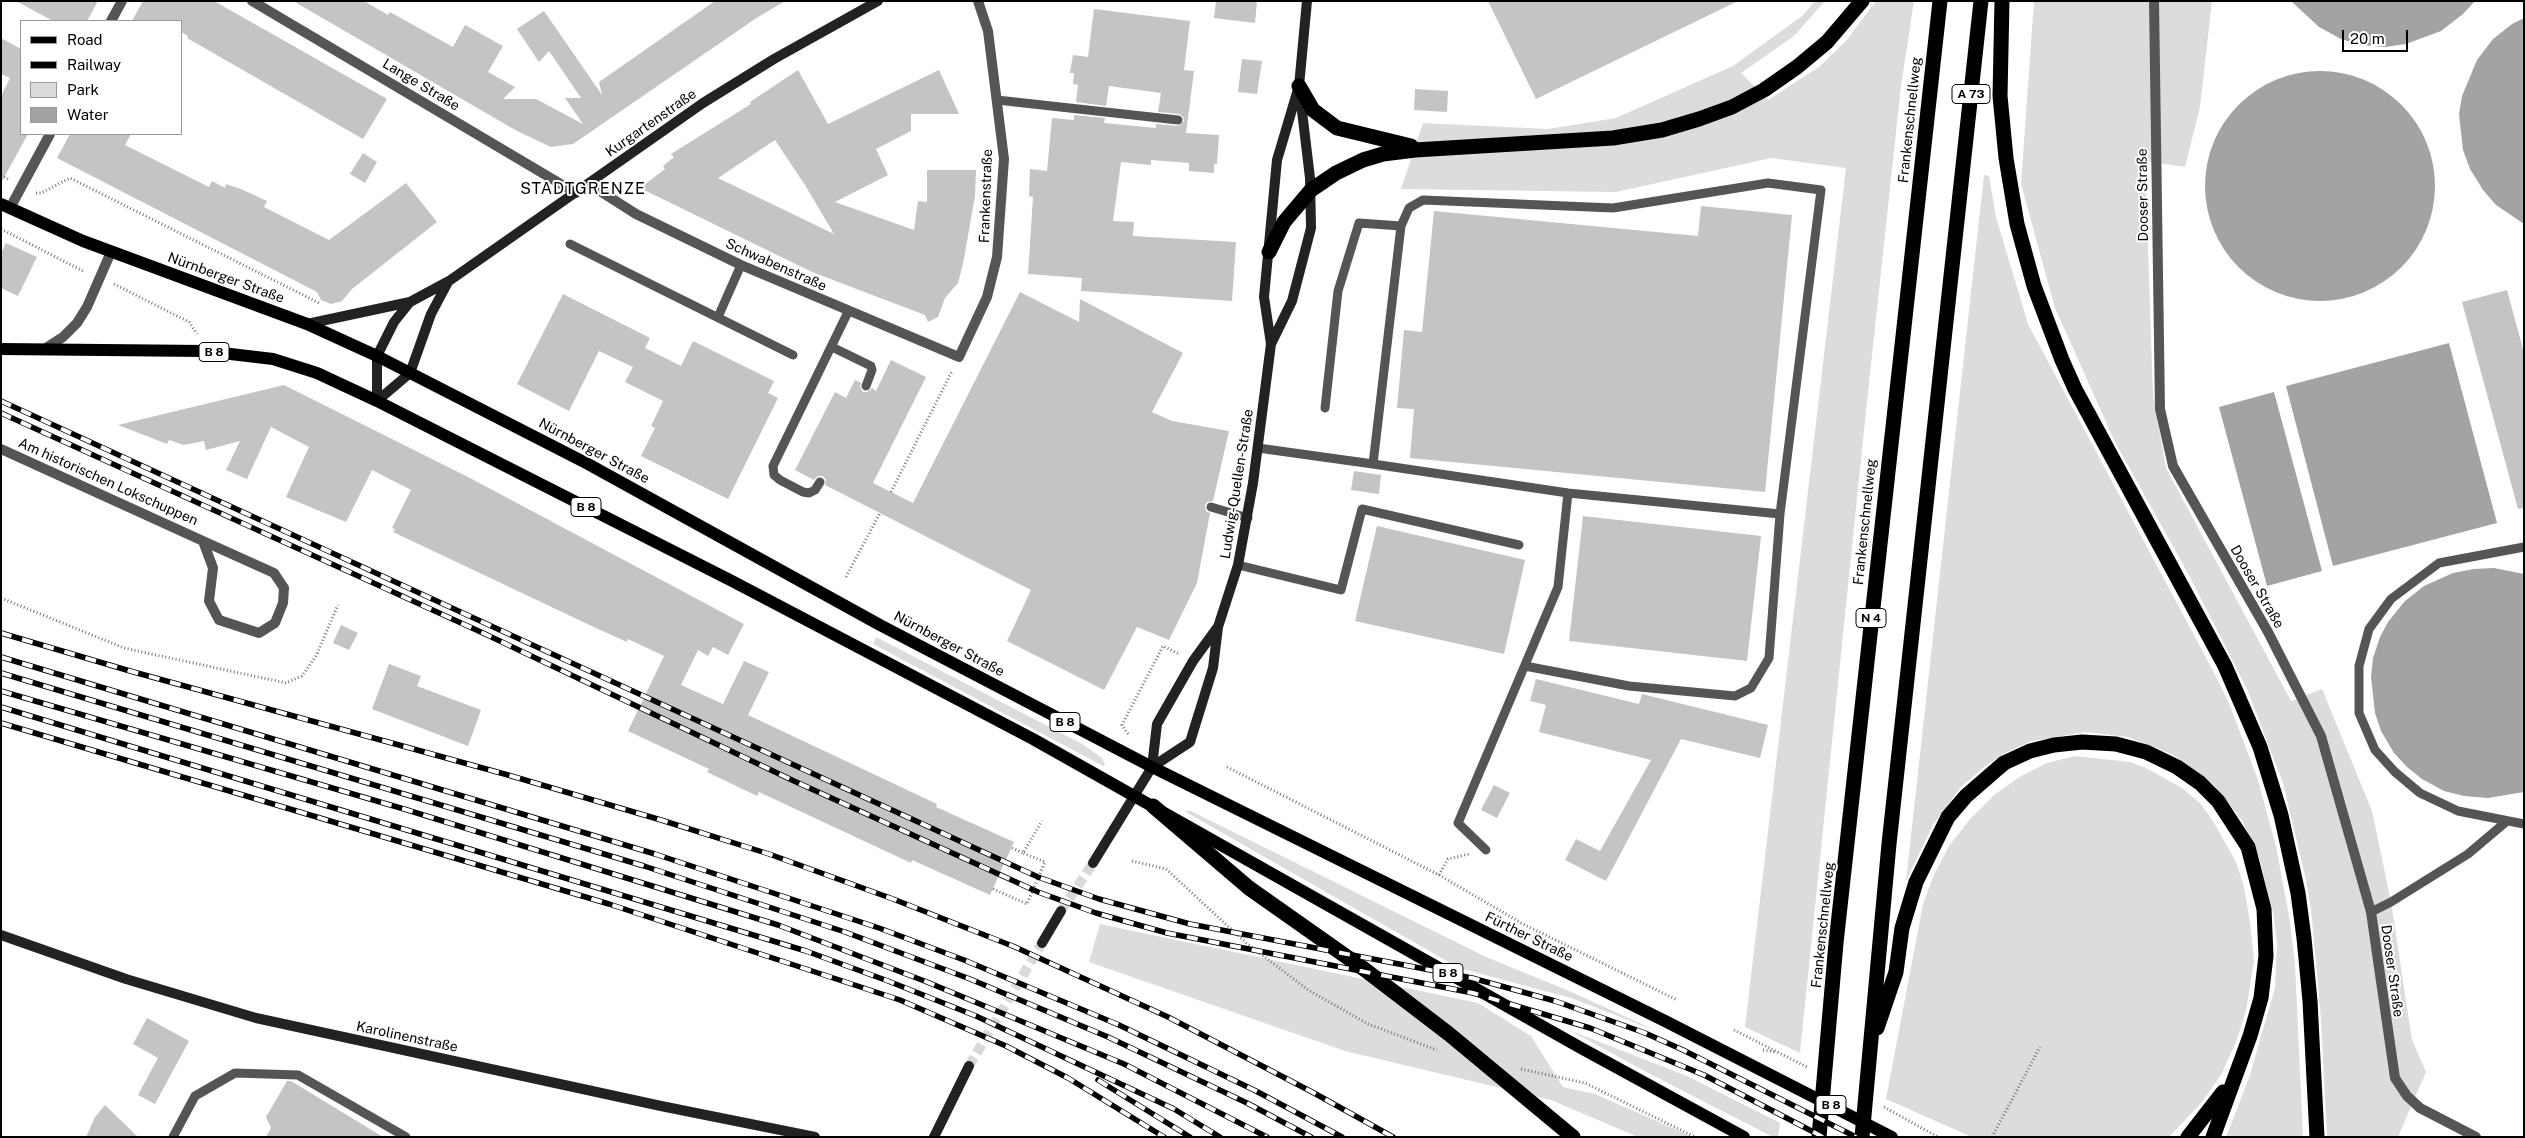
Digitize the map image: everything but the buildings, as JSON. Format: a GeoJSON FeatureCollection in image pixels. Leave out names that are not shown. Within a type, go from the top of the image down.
{"type":"FeatureCollection","features":[{"type":"Feature","properties":{"kind":"highway"},"geometry":{"type":"LineString","coordinates":[[1269,252],[1291,213],[1311,190],[1336,173],[1362,160],[1383,154],[1427,149],[1593,140],[1662,130],[1699,120],[1748,99],[1797,67],[1827,42],[1862,1]]}},
{"type":"Feature","properties":{"kind":"highway","name":"Frankenschnellweg"},"geometry":{"type":"LineString","coordinates":[[1819,1137],[1836,943],[1940,1]]}},
{"type":"Feature","properties":{"kind":"highway","name":"A 73"},"geometry":{"type":"LineString","coordinates":[[1869,1051],[1891,824],[1981,1]]}},
{"type":"Feature","properties":{"kind":"highway"},"geometry":{"type":"LineString","coordinates":[[2002,1],[2000,96],[2006,158],[2017,224],[2034,286],[2075,389],[2225,666],[2260,747],[2281,815],[2298,893],[2304,938],[2310,1001],[2317,1137]]}},
{"type":"Feature","properties":{"kind":"highway"},"geometry":{"type":"LineString","coordinates":[[1299,86],[1313,110],[1337,128],[1427,149]]}},
{"type":"Feature","properties":{"kind":"highway"},"geometry":{"type":"LineString","coordinates":[[1862,1137],[1869,1051],[1896,972],[1902,928],[1916,882],[1948,817],[1966,796],[2004,763],[2030,751],[2054,745],[2082,742],[2116,744],[2146,752],[2177,767],[2200,783],[2218,801],[2248,847],[2264,909],[2266,956],[2261,998],[2250,1036],[2213,1137]]}},
{"type":"Feature","properties":{"kind":"highway"},"geometry":{"type":"LineString","coordinates":[[1153,806],[1249,888],[1364,969],[1449,1034],[1573,1137]]}},
{"type":"Feature","properties":{"kind":"highway"},"geometry":{"type":"LineString","coordinates":[[2188,1137],[2222,1095],[2239,1065]]}},
{"type":"Feature","properties":{"kind":"main road","name":"Nürnberger Straße"},"geometry":{"type":"LineString","coordinates":[[6,206],[111,252],[307,324],[377,356],[588,464],[871,620],[1152,767]]}},
{"type":"Feature","properties":{"kind":"main road","name":"B 8"},"geometry":{"type":"LineString","coordinates":[[1,349],[42,351],[151,350],[242,355],[273,359],[299,367],[377,401],[732,581],[1032,739],[1573,1044],[1744,1137]]}},
{"type":"Feature","properties":{"kind":"main road","name":"Fürther Straße"},"geometry":{"type":"LineString","coordinates":[[1152,767],[1771,1074],[1892,1137]]}},
{"type":"Feature","properties":{"kind":"street"},"geometry":{"type":"LineString","coordinates":[[112,20],[122,1]]}},
{"type":"Feature","properties":{"kind":"street","name":"Lange Straße"},"geometry":{"type":"LineString","coordinates":[[252,1],[576,193]]}},
{"type":"Feature","properties":{"kind":"street","name":"Kurgartenstraße"},"geometry":{"type":"LineString","coordinates":[[377,401],[377,356],[394,322],[410,302],[449,281],[495,247],[576,193],[711,98],[774,58],[878,1]]}},
{"type":"Feature","properties":{"kind":"street","name":"Frankenstraße"},"geometry":{"type":"LineString","coordinates":[[959,357],[987,297],[997,258],[1004,159],[988,31],[978,1]]}},
{"type":"Feature","properties":{"kind":"street","name":"Ludwig-Quellen-Straße"},"geometry":{"type":"LineString","coordinates":[[1152,767],[1190,742],[1213,668],[1218,627],[1238,565],[1248,518],[1271,344],[1264,297],[1277,160],[1299,86],[1307,1]]}},
{"type":"Feature","properties":{"kind":"street","name":"Dooser Straße"},"geometry":{"type":"LineString","coordinates":[[2154,1],[2160,409],[2173,466],[2268,632],[2321,736],[2370,912],[2395,1078],[2406,1096],[2420,1108],[2476,1137]]}},
{"type":"Feature","properties":{"kind":"street","name":"Ludwig-Quellen-Straße"},"geometry":{"type":"LineString","coordinates":[[1271,344],[1292,301],[1307,250],[1311,228],[1311,190],[1299,86]]}},
{"type":"Feature","properties":{"kind":"street"},"geometry":{"type":"LineString","coordinates":[[6,206],[49,135]]}},
{"type":"Feature","properties":{"kind":"street","name":"Schwabenstraße"},"geometry":{"type":"LineString","coordinates":[[589,184],[636,214],[741,265],[848,312],[959,357]]}},
{"type":"Feature","properties":{"kind":"street"},"geometry":{"type":"LineString","coordinates":[[42,351],[63,337],[77,323],[87,307],[111,252]]}},
{"type":"Feature","properties":{"kind":"street","name":"Kurgartenstraße"},"geometry":{"type":"LineString","coordinates":[[410,373],[431,314],[449,281]]}},
{"type":"Feature","properties":{"kind":"street"},"geometry":{"type":"LineString","coordinates":[[307,324],[410,302]]}},
{"type":"Feature","properties":{"kind":"street"},"geometry":{"type":"LineString","coordinates":[[377,401],[410,373]]}},
{"type":"Feature","properties":{"kind":"street","name":"Am historischen Lokschuppen"},"geometry":{"type":"LineString","coordinates":[[1,449],[274,573],[284,588],[283,603],[275,622],[259,633],[219,620],[209,601],[213,568],[203,541]]}},
{"type":"Feature","properties":{"kind":"street","name":"Ludwig-Quellen-Straße"},"geometry":{"type":"LineString","coordinates":[[1152,767],[1157,724],[1193,661],[1218,627]]}},
{"type":"Feature","properties":{"kind":"street"},"geometry":{"type":"LineString","coordinates":[[1093,863],[1152,767]]}},
{"type":"Feature","properties":{"kind":"street"},"geometry":{"type":"LineString","coordinates":[[1042,943],[1061,910]]}},
{"type":"Feature","properties":{"kind":"street","name":"Karolinenstraße"},"geometry":{"type":"LineString","coordinates":[[1,935],[126,979],[256,1018],[661,1106],[815,1137]]}},
{"type":"Feature","properties":{"kind":"street"},"geometry":{"type":"LineString","coordinates":[[934,1137],[968,1066]]}},
{"type":"Feature","properties":{"kind":"lane"},"geometry":{"type":"LineString","coordinates":[[998,100],[1178,120]]}},
{"type":"Feature","properties":{"kind":"lane"},"geometry":{"type":"LineString","coordinates":[[1373,464],[1401,226],[1409,208],[1422,200],[1613,208],[1768,183],[1821,190],[1780,514],[1769,658],[1751,688],[1735,696],[1629,686],[1525,666]]}},
{"type":"Feature","properties":{"kind":"lane"},"geometry":{"type":"LineString","coordinates":[[1325,408],[1338,290],[1360,224],[1401,226]]}},
{"type":"Feature","properties":{"kind":"lane"},"geometry":{"type":"LineString","coordinates":[[570,244],[793,354]]}},
{"type":"Feature","properties":{"kind":"lane"},"geometry":{"type":"LineString","coordinates":[[718,317],[741,265]]}},
{"type":"Feature","properties":{"kind":"lane"},"geometry":{"type":"LineString","coordinates":[[820,482],[815,490],[809,493],[803,492],[774,475],[773,466],[848,312]]}},
{"type":"Feature","properties":{"kind":"lane"},"geometry":{"type":"LineString","coordinates":[[832,346],[871,366],[872,370],[866,386]]}},
{"type":"Feature","properties":{"kind":"lane"},"geometry":{"type":"LineString","coordinates":[[1258,448],[1568,493],[1780,514]]}},
{"type":"Feature","properties":{"kind":"lane"},"geometry":{"type":"LineString","coordinates":[[1486,850],[1458,823],[1558,587],[1568,493]]}},
{"type":"Feature","properties":{"kind":"lane"},"geometry":{"type":"LineString","coordinates":[[1211,507],[1248,518]]}},
{"type":"Feature","properties":{"kind":"lane"},"geometry":{"type":"LineString","coordinates":[[1238,565],[1341,590],[1362,509],[1519,545]]}},
{"type":"Feature","properties":{"kind":"lane"},"geometry":{"type":"LineString","coordinates":[[2524,547],[2439,563],[2391,600],[2369,629],[2359,666],[2358,713],[2375,750],[2395,772],[2420,793],[2458,811],[2524,824]]}},
{"type":"Feature","properties":{"kind":"lane"},"geometry":{"type":"LineString","coordinates":[[2370,912],[2391,902],[2468,854],[2507,821]]}},
{"type":"Feature","properties":{"kind":"lane"},"geometry":{"type":"LineString","coordinates":[[173,1137],[195,1096],[235,1073],[298,1075],[406,1137]]}},
{"type":"Feature","properties":{"kind":"path"},"geometry":{"type":"LineString","coordinates":[[36,193],[41,193],[70,178],[329,308]]}},
{"type":"Feature","properties":{"kind":"path"},"geometry":{"type":"LineString","coordinates":[[1,229],[89,273]]}},
{"type":"Feature","properties":{"kind":"path"},"geometry":{"type":"LineString","coordinates":[[112,284],[190,322],[195,328]]}},
{"type":"Feature","properties":{"kind":"path"},"geometry":{"type":"LineString","coordinates":[[891,492],[959,357]]}},
{"type":"Feature","properties":{"kind":"path"},"geometry":{"type":"LineString","coordinates":[[846,577],[880,513]]}},
{"type":"Feature","properties":{"kind":"path"},"geometry":{"type":"LineString","coordinates":[[1,598],[124,648],[286,683],[302,676],[316,656],[338,605]]}},
{"type":"Feature","properties":{"kind":"path"},"geometry":{"type":"LineString","coordinates":[[1122,725],[1163,646],[1193,661]]}},
{"type":"Feature","properties":{"kind":"path"},"geometry":{"type":"LineString","coordinates":[[1141,674],[1147,677]]}},
{"type":"Feature","properties":{"kind":"path"},"geometry":{"type":"LineString","coordinates":[[1227,767],[1439,875],[1524,924],[1676,1000]]}},
{"type":"Feature","properties":{"kind":"path"},"geometry":{"type":"LineString","coordinates":[[1023,853],[1042,820]]}},
{"type":"Feature","properties":{"kind":"path"},"geometry":{"type":"LineString","coordinates":[[993,889],[1027,904],[1045,862],[1012,848]]}},
{"type":"Feature","properties":{"kind":"path"},"geometry":{"type":"LineString","coordinates":[[1439,875],[1448,859]]}},
{"type":"Feature","properties":{"kind":"path"},"geometry":{"type":"LineString","coordinates":[[1132,860],[1166,869],[1244,942],[1308,990],[1368,1024]]}},
{"type":"Feature","properties":{"kind":"path"},"geometry":{"type":"LineString","coordinates":[[1734,1030],[1780,1052]]}},
{"type":"Feature","properties":{"kind":"path"},"geometry":{"type":"LineString","coordinates":[[1992,1137],[2040,1047]]}},
{"type":"Feature","properties":{"kind":"path"},"geometry":{"type":"LineString","coordinates":[[1584,1083],[1695,1137]]}},
{"type":"Feature","properties":{"kind":"path"},"geometry":{"type":"LineString","coordinates":[[1916,1124],[1938,1137]]}},
{"type":"Feature","properties":{"kind":"green space"},"geometry":{"type":"Polygon","coordinates":[[[1815,1],[1825,1],[1794,36],[1741,73],[1768,100],[1819,67],[1846,41],[1876,1],[1914,1],[1901,86],[1800,1053],[1745,1027],[1846,168],[1771,158],[1616,192],[1401,189],[1423,123],[1548,129],[1616,118],[1733,66],[1802,16],[1815,1]]]}},
{"type":"Feature","properties":{"kind":"green space"},"geometry":{"type":"Polygon","coordinates":[[[2034,1],[2212,1],[2200,107],[2185,167],[2145,161],[2153,395],[2166,468],[2291,701],[2322,689],[2372,811],[2391,902],[2412,1040],[2426,1072],[2398,1137],[2327,1137],[2321,1019],[2311,908],[2283,783],[2247,689],[2190,577],[2115,442],[2055,308],[2021,184],[2034,1]]]}},
{"type":"Feature","properties":{"kind":"green space"},"geometry":{"type":"Polygon","coordinates":[[[1984,175],[1989,176],[1996,217],[2028,324],[2211,667],[2229,703],[2257,777],[2276,846],[2290,922],[2295,964],[2303,1137],[2226,1137],[2249,1078],[2275,988],[2277,943],[2273,912],[2259,857],[2242,820],[2214,785],[2174,755],[2128,737],[2086,732],[2032,741],[2007,752],[1985,766],[1961,787],[1933,825],[1906,881],[1984,175]]]}},
{"type":"Feature","properties":{"kind":"green space"},"geometry":{"type":"Polygon","coordinates":[[[876,637],[1084,745],[1102,758],[1105,765],[1103,766],[873,644],[876,637]]]}},
{"type":"Feature","properties":{"kind":"green space"},"geometry":{"type":"Polygon","coordinates":[[[2075,756],[2130,762],[2146,768],[2182,788],[2200,803],[2213,821],[2236,862],[2244,887],[2254,961],[2246,1011],[2236,1042],[2221,1075],[2201,1103],[2169,1137],[1972,1137],[1886,1099],[1923,904],[1933,877],[1949,846],[1970,819],[1994,795],[2021,776],[2047,763],[2075,756]]]}},
{"type":"Feature","properties":{"kind":"green space"},"geometry":{"type":"Polygon","coordinates":[[[1184,811],[1191,811],[1486,957],[1574,993],[1659,1032],[1571,998],[1459,968],[1184,811]]]}},
{"type":"Feature","properties":{"kind":"green space"},"geometry":{"type":"Polygon","coordinates":[[[1100,924],[1478,1003],[1531,1036],[1563,1087],[1595,1094],[1693,1137],[1638,1137],[1551,1100],[1345,1051],[1089,962],[1100,924]]]}},
{"type":"Feature","properties":{"kind":"green space"},"geometry":{"type":"Polygon","coordinates":[[[1569,1030],[1687,1076],[1780,1123],[1778,1137],[1773,1137],[1569,1030]]]}},
{"type":"Feature","properties":{"kind":"water"},"geometry":{"type":"Polygon","coordinates":[[[2291,1],[2475,1],[2463,14],[2441,31],[2406,44],[2385,47],[2361,45],[2341,39],[2319,27],[2291,1]]]}},
{"type":"Feature","properties":{"kind":"water"},"geometry":{"type":"Polygon","coordinates":[[[2524,18],[2524,224],[2496,205],[2483,190],[2470,169],[2463,150],[2459,114],[2462,96],[2477,60],[2493,39],[2512,24],[2524,18]]]}},
{"type":"Feature","properties":{"kind":"water"},"geometry":{"type":"Polygon","coordinates":[[[2320,71],[2342,73],[2364,80],[2384,90],[2409,113],[2416,122],[2430,153],[2435,186],[2433,208],[2426,230],[2416,250],[2393,275],[2384,282],[2353,296],[2320,301],[2298,299],[2276,292],[2256,282],[2231,259],[2224,250],[2210,219],[2205,186],[2207,164],[2214,142],[2224,122],[2247,97],[2256,90],[2287,76],[2320,71]]]}},
{"type":"Feature","properties":{"kind":"water"},"geometry":{"type":"Polygon","coordinates":[[[2449,343],[2497,523],[2333,566],[2286,386],[2449,343]]]}},
{"type":"Feature","properties":{"kind":"water"},"geometry":{"type":"Polygon","coordinates":[[[2274,392],[2322,571],[2267,586],[2219,407],[2274,392]]]}},
{"type":"Feature","properties":{"kind":"water"},"geometry":{"type":"Polygon","coordinates":[[[2494,568],[2524,574],[2524,792],[2488,798],[2464,796],[2444,791],[2422,779],[2407,767],[2394,753],[2381,731],[2375,713],[2371,677],[2373,658],[2380,637],[2388,622],[2405,601],[2424,586],[2453,573],[2494,568]]]}},
{"type":"Feature","properties":{"kind":"tunnel"},"geometry":{"type":"LineString","coordinates":[[1061,911],[1093,863]]}},
{"type":"Feature","properties":{"kind":"tunnel"},"geometry":{"type":"LineString","coordinates":[[969,1066],[1042,943]]}},
{"type":"Feature","properties":{"kind":"railway"},"geometry":{"type":"LineString","coordinates":[[1,401],[1038,877],[1099,899],[1190,924],[1472,978],[1555,1001],[1645,1033],[1683,1050],[1856,1137]]}},
{"type":"Feature","properties":{"kind":"railway"},"geometry":{"type":"LineString","coordinates":[[1,413],[483,633],[794,781],[1038,892],[1096,913],[1167,933],[1473,993],[1590,1028],[1704,1075],[1823,1137]]}},
{"type":"Feature","properties":{"kind":"railway"},"geometry":{"type":"LineString","coordinates":[[1,633],[130,671],[508,775],[769,854],[893,899],[1015,947],[1168,1017],[1314,1093],[1393,1137]]}},
{"type":"Feature","properties":{"kind":"railway"},"geometry":{"type":"LineString","coordinates":[[1,657],[655,854],[879,928],[964,960],[1119,1025],[1256,1091],[1342,1137]]}},
{"type":"Feature","properties":{"kind":"railway"},"geometry":{"type":"LineString","coordinates":[[1,673],[644,866],[845,932],[970,979],[1108,1037],[1247,1103],[1311,1137]]}},
{"type":"Feature","properties":{"kind":"railway"},"geometry":{"type":"LineString","coordinates":[[1,691],[404,809],[778,925],[927,982],[1124,1064],[1267,1137]]}},
{"type":"Feature","properties":{"kind":"railway"},"geometry":{"type":"LineString","coordinates":[[1,707],[806,951],[976,1016],[1174,1109],[1220,1137]]}},
{"type":"Feature","properties":{"kind":"railway"},"geometry":{"type":"LineString","coordinates":[[1,723],[609,904],[900,1000],[1006,1046],[1068,1078],[1164,1137]]}},
{"type":"Feature","properties":{"kind":"railway"},"geometry":{"type":"LineString","coordinates":[[1098,1080],[1190,1137]]}},
{"type":"Feature","properties":{"kind":"district","name":"STADTGRENZE"},"geometry":{"type":"Point","coordinates":[583,189]}}]}
